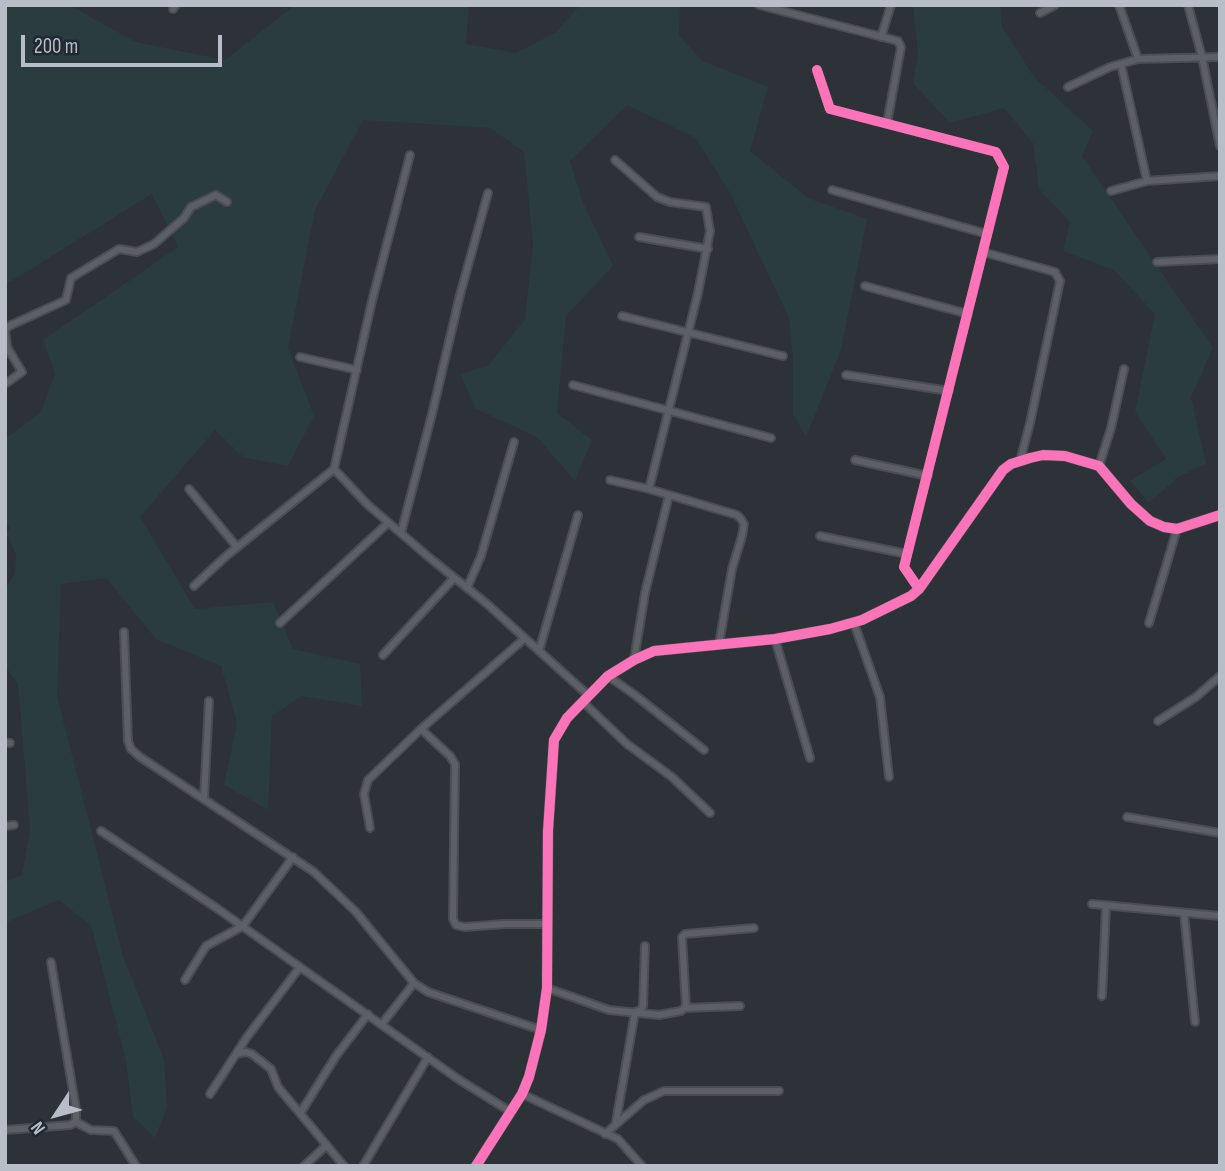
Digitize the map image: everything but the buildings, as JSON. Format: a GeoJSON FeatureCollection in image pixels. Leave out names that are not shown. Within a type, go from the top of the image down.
{"type":"FeatureCollection","features":[{"type":"Feature","properties":{"kind":"street"},"geometry":{"type":"LineString","coordinates":[[760,5],[898,41],[901,44],[887,123]]}},
{"type":"Feature","properties":{"kind":"street"},"geometry":{"type":"LineString","coordinates":[[881,37],[891,5]]}},
{"type":"Feature","properties":{"kind":"street"},"geometry":{"type":"LineString","coordinates":[[1040,13],[1055,5]]}},
{"type":"Feature","properties":{"kind":"street"},"geometry":{"type":"LineString","coordinates":[[1119,5],[1138,59]]}},
{"type":"Feature","properties":{"kind":"street"},"geometry":{"type":"LineString","coordinates":[[1188,5],[1202,57],[1220,146]]}},
{"type":"Feature","properties":{"kind":"street"},"geometry":{"type":"LineString","coordinates":[[1068,86],[1138,59],[1220,57]]}},
{"type":"Feature","properties":{"kind":"street"},"geometry":{"type":"LineString","coordinates":[[1121,64],[1147,181]]}},
{"type":"Feature","properties":{"kind":"street"},"geometry":{"type":"LineString","coordinates":[[817,70],[830,109],[996,152],[1004,167],[904,567],[919,589]]}},
{"type":"Feature","properties":{"kind":"street"},"geometry":{"type":"LineString","coordinates":[[194,586],[237,547],[334,469],[372,301],[410,155]]}},
{"type":"Feature","properties":{"kind":"street"},"geometry":{"type":"LineString","coordinates":[[615,160],[657,197],[670,202],[706,206],[710,231],[708,249],[649,489]]}},
{"type":"Feature","properties":{"kind":"street"},"geometry":{"type":"LineString","coordinates":[[1111,191],[1147,181],[1220,176]]}},
{"type":"Feature","properties":{"kind":"street"},"geometry":{"type":"LineString","coordinates":[[832,190],[987,234]]}},
{"type":"Feature","properties":{"kind":"street"},"geometry":{"type":"LineString","coordinates":[[401,533],[488,193]]}},
{"type":"Feature","properties":{"kind":"street"},"geometry":{"type":"LineString","coordinates":[[5,384],[22,372],[8,347],[5,330],[9,326],[66,300],[71,278],[119,249],[137,251],[154,244],[184,218],[191,207],[216,195],[228,202]]}},
{"type":"Feature","properties":{"kind":"street"},"geometry":{"type":"LineString","coordinates":[[639,237],[708,249]]}},
{"type":"Feature","properties":{"kind":"street"},"geometry":{"type":"LineString","coordinates":[[983,252],[1055,272],[1060,281],[1020,461]]}},
{"type":"Feature","properties":{"kind":"street"},"geometry":{"type":"LineString","coordinates":[[1157,262],[1220,259]]}},
{"type":"Feature","properties":{"kind":"street"},"geometry":{"type":"LineString","coordinates":[[865,286],[968,314]]}},
{"type":"Feature","properties":{"kind":"street"},"geometry":{"type":"LineString","coordinates":[[622,316],[783,356]]}},
{"type":"Feature","properties":{"kind":"street"},"geometry":{"type":"LineString","coordinates":[[300,357],[357,370]]}},
{"type":"Feature","properties":{"kind":"street"},"geometry":{"type":"LineString","coordinates":[[1099,466],[1111,428],[1124,369]]}},
{"type":"Feature","properties":{"kind":"street"},"geometry":{"type":"LineString","coordinates":[[846,375],[949,391]]}},
{"type":"Feature","properties":{"kind":"street"},"geometry":{"type":"LineString","coordinates":[[573,385],[771,438]]}},
{"type":"Feature","properties":{"kind":"street"},"geometry":{"type":"LineString","coordinates":[[467,588],[481,556],[514,442]]}},
{"type":"Feature","properties":{"kind":"street"},"geometry":{"type":"LineString","coordinates":[[476,1166],[522,1094],[541,1030],[547,988],[548,831],[554,740],[567,718],[608,676],[654,651],[775,639],[854,622],[911,596],[919,589],[1003,470],[1020,461],[1044,455],[1065,456],[1099,466],[1131,504],[1150,521],[1164,527],[1177,529],[1220,515]]}},
{"type":"Feature","properties":{"kind":"street"},"geometry":{"type":"LineString","coordinates":[[855,460],[928,476]]}},
{"type":"Feature","properties":{"kind":"street"},"geometry":{"type":"LineString","coordinates":[[334,469],[388,523],[539,650],[627,744],[672,777],[710,813]]}},
{"type":"Feature","properties":{"kind":"street"},"geometry":{"type":"LineString","coordinates":[[610,480],[737,515],[744,524],[732,569],[719,644]]}},
{"type":"Feature","properties":{"kind":"street"},"geometry":{"type":"LineString","coordinates":[[189,489],[237,547]]}},
{"type":"Feature","properties":{"kind":"street"},"geometry":{"type":"LineString","coordinates":[[634,660],[645,593],[668,495]]}},
{"type":"Feature","properties":{"kind":"street"},"geometry":{"type":"LineString","coordinates":[[539,650],[578,515]]}},
{"type":"Feature","properties":{"kind":"street"},"geometry":{"type":"LineString","coordinates":[[280,623],[388,523]]}},
{"type":"Feature","properties":{"kind":"street"},"geometry":{"type":"LineString","coordinates":[[1149,622],[1177,529]]}},
{"type":"Feature","properties":{"kind":"street"},"geometry":{"type":"LineString","coordinates":[[820,536],[907,554]]}},
{"type":"Feature","properties":{"kind":"street"},"geometry":{"type":"LineString","coordinates":[[383,655],[454,578]]}},
{"type":"Feature","properties":{"kind":"street"},"geometry":{"type":"LineString","coordinates":[[854,622],[880,696],[889,776]]}},
{"type":"Feature","properties":{"kind":"street"},"geometry":{"type":"LineString","coordinates":[[124,632],[128,740],[131,749],[314,872],[356,912],[414,983],[428,992],[541,1030]]}},
{"type":"Feature","properties":{"kind":"street"},"geometry":{"type":"LineString","coordinates":[[370,828],[364,794],[368,780],[421,729],[525,638]]}},
{"type":"Feature","properties":{"kind":"street"},"geometry":{"type":"LineString","coordinates":[[775,639],[810,758]]}},
{"type":"Feature","properties":{"kind":"street"},"geometry":{"type":"LineString","coordinates":[[608,676],[705,750]]}},
{"type":"Feature","properties":{"kind":"street"},"geometry":{"type":"LineString","coordinates":[[1158,721],[1196,697],[1220,676]]}},
{"type":"Feature","properties":{"kind":"street"},"geometry":{"type":"LineString","coordinates":[[204,798],[209,701]]}},
{"type":"Feature","properties":{"kind":"street"},"geometry":{"type":"LineString","coordinates":[[421,729],[455,764],[453,919],[456,925],[546,925]]}},
{"type":"Feature","properties":{"kind":"street"},"geometry":{"type":"LineString","coordinates":[[1127,817],[1220,833]]}},
{"type":"Feature","properties":{"kind":"street"},"geometry":{"type":"LineString","coordinates":[[5,827],[14,825]]}},
{"type":"Feature","properties":{"kind":"street"},"geometry":{"type":"LineString","coordinates":[[101,831],[243,926],[457,1079],[511,1112]]}},
{"type":"Feature","properties":{"kind":"street"},"geometry":{"type":"LineString","coordinates":[[185,980],[206,946],[243,926],[293,857]]}},
{"type":"Feature","properties":{"kind":"street"},"geometry":{"type":"LineString","coordinates":[[1092,904],[1220,916]]}},
{"type":"Feature","properties":{"kind":"street"},"geometry":{"type":"LineString","coordinates":[[1102,996],[1107,906]]}},
{"type":"Feature","properties":{"kind":"street"},"geometry":{"type":"LineString","coordinates":[[1184,913],[1195,1022]]}},
{"type":"Feature","properties":{"kind":"street"},"geometry":{"type":"LineString","coordinates":[[684,1008],[687,987],[682,937],[685,934],[754,928]]}},
{"type":"Feature","properties":{"kind":"street"},"geometry":{"type":"LineString","coordinates":[[635,1012],[643,1006],[645,946]]}},
{"type":"Feature","properties":{"kind":"street"},"geometry":{"type":"LineString","coordinates":[[51,962],[76,1122]]}},
{"type":"Feature","properties":{"kind":"street"},"geometry":{"type":"LineString","coordinates":[[210,1094],[300,967]]}},
{"type":"Feature","properties":{"kind":"street"},"geometry":{"type":"LineString","coordinates":[[382,1024],[414,983]]}},
{"type":"Feature","properties":{"kind":"street"},"geometry":{"type":"LineString","coordinates":[[547,988],[609,1010],[659,1015],[684,1008],[740,1006]]}},
{"type":"Feature","properties":{"kind":"street"},"geometry":{"type":"LineString","coordinates":[[616,1122],[635,1012]]}},
{"type":"Feature","properties":{"kind":"street"},"geometry":{"type":"LineString","coordinates":[[301,1112],[336,1056],[368,1014]]}},
{"type":"Feature","properties":{"kind":"street"},"geometry":{"type":"LineString","coordinates":[[236,1054],[252,1054],[268,1066],[278,1087],[344,1166]]}},
{"type":"Feature","properties":{"kind":"street"},"geometry":{"type":"LineString","coordinates":[[363,1166],[428,1057]]}},
{"type":"Feature","properties":{"kind":"street"},"geometry":{"type":"LineString","coordinates":[[605,1134],[644,1100],[664,1091],[779,1091]]}},
{"type":"Feature","properties":{"kind":"street"},"geometry":{"type":"LineString","coordinates":[[522,1094],[618,1139],[642,1166]]}},
{"type":"Feature","properties":{"kind":"street"},"geometry":{"type":"LineString","coordinates":[[5,1130],[70,1125],[76,1122]]}},
{"type":"Feature","properties":{"kind":"street"},"geometry":{"type":"LineString","coordinates":[[76,1122],[91,1130],[114,1131],[136,1166]]}},
{"type":"Feature","properties":{"kind":"street"},"geometry":{"type":"LineString","coordinates":[[304,1166],[327,1145]]}},
{"type":"Feature","properties":{"kind":"shaded area"},"geometry":{"type":"Polygon","coordinates":[[[5,5],[69,5],[136,42],[225,60],[295,5],[469,5],[466,44],[516,53],[556,32],[580,5],[680,5],[679,36],[703,61],[768,87],[750,151],[808,198],[867,219],[841,350],[806,437],[793,414],[793,358],[789,318],[731,195],[696,138],[627,105],[570,161],[582,200],[613,266],[566,316],[557,413],[592,440],[575,481],[537,437],[476,409],[460,374],[489,365],[525,319],[533,244],[524,152],[490,128],[363,120],[315,210],[288,348],[314,416],[288,466],[243,457],[215,430],[140,517],[195,609],[273,602],[293,649],[360,664],[362,706],[302,696],[272,716],[268,810],[224,785],[237,723],[221,666],[156,639],[106,578],[61,584],[57,696],[123,956],[164,1059],[167,1108],[155,1138],[133,1116],[126,1060],[91,925],[58,900],[5,923],[5,882],[22,875],[30,829],[18,684],[5,666],[5,589],[15,574],[16,554],[6,533],[10,528],[5,521],[5,439],[41,412],[55,373],[43,340],[178,247],[152,194],[5,285],[5,5]]]}},
{"type":"Feature","properties":{"kind":"shaded area"},"geometry":{"type":"Polygon","coordinates":[[[913,5],[1000,5],[1002,27],[1034,77],[1093,131],[1082,156],[1213,348],[1191,397],[1206,464],[1178,477],[1149,503],[1130,481],[1166,459],[1135,412],[1155,314],[1114,270],[1063,251],[1070,222],[1039,189],[1033,143],[1004,108],[950,123],[913,83],[918,53],[913,5]]]}},
{"type":"Feature","properties":{"kind":"cycle path"},"geometry":{"type":"LineString","coordinates":[[817,70],[830,109],[996,152],[1004,167],[904,567],[919,589]]}},
{"type":"Feature","properties":{"kind":"cycle path"},"geometry":{"type":"LineString","coordinates":[[476,1166],[522,1094],[541,1030],[547,988],[548,831],[554,740],[567,718],[608,676],[654,651],[775,639],[830,629],[862,620],[911,596],[919,589],[1003,470],[1011,464],[1030,458],[1043,455],[1065,456],[1099,466],[1131,504],[1150,521],[1164,527],[1177,529],[1220,515]]}}]}
